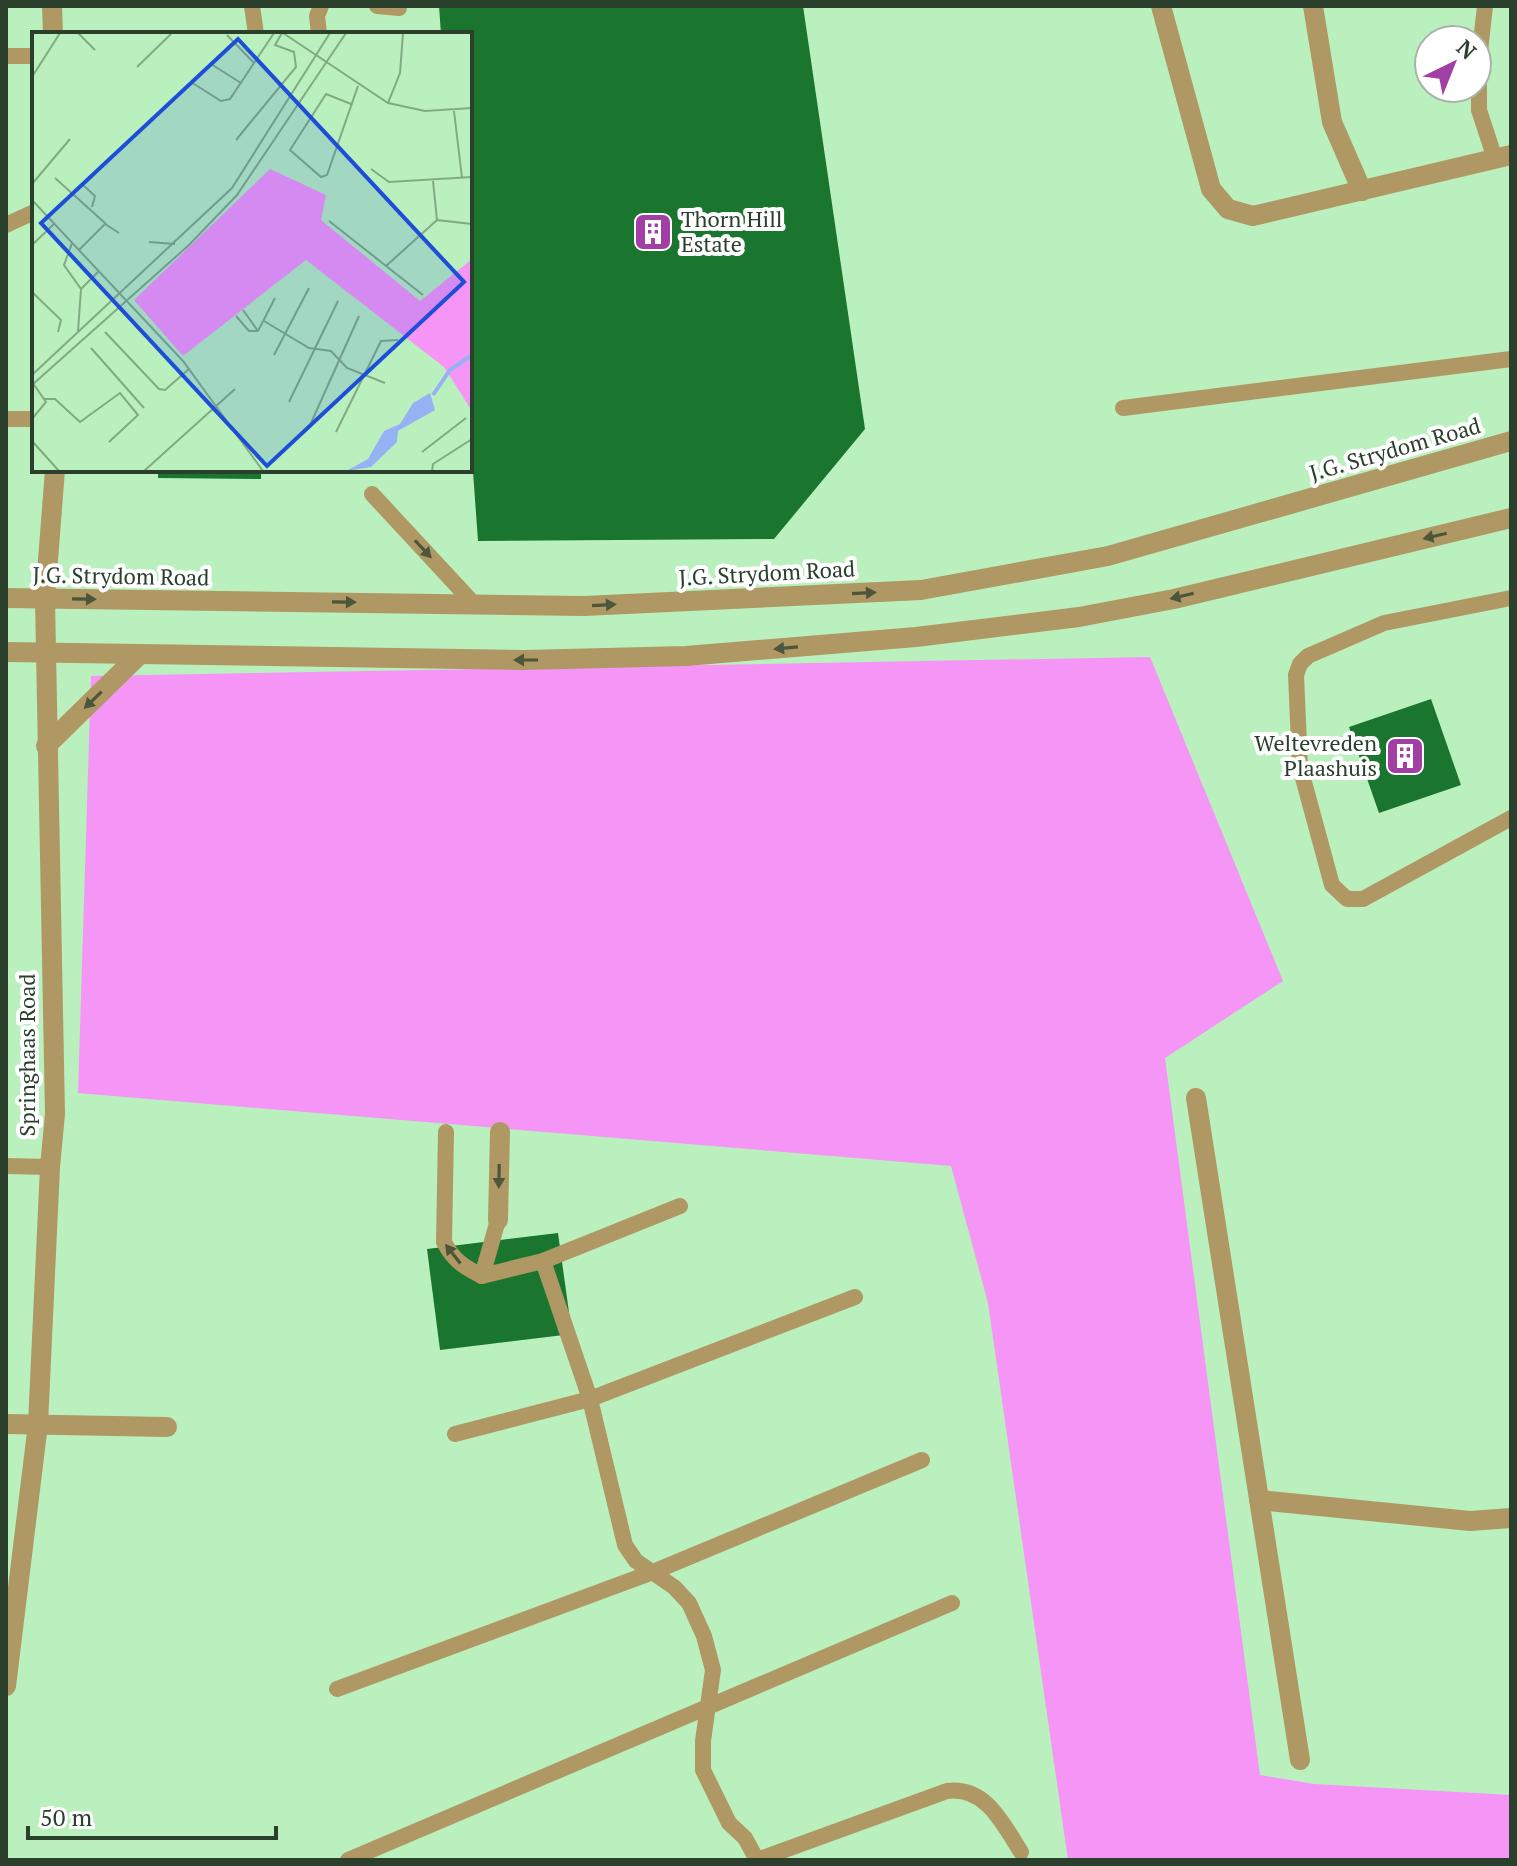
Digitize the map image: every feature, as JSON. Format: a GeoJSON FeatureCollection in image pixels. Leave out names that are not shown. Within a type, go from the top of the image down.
{"type":"FeatureCollection","features":[{"type":"Feature","properties":{"kind":"street"},"geometry":{"type":"LineString","coordinates":[[52,6],[53,32]]}},
{"type":"Feature","properties":{"kind":"street"},"geometry":{"type":"LineString","coordinates":[[1161,6],[1211,189],[1228,209],[1253,216],[1503,157]]}},
{"type":"Feature","properties":{"kind":"street"},"geometry":{"type":"LineString","coordinates":[[1313,6],[1332,122],[1362,191]]}},
{"type":"Feature","properties":{"kind":"street","name":"J.G. Strydom Road"},"geometry":{"type":"LineString","coordinates":[[6,598],[584,606],[921,590],[1108,556],[1511,441]]}},
{"type":"Feature","properties":{"kind":"street","name":"Springhaas Road"},"geometry":{"type":"LineString","coordinates":[[6,1686],[38,1424],[55,1114],[45,653],[45,599],[55,472]]}},
{"type":"Feature","properties":{"kind":"street"},"geometry":{"type":"LineString","coordinates":[[6,652],[524,660],[657,657],[916,637],[1079,617],[1174,599],[1511,518]]}},
{"type":"Feature","properties":{"kind":"street"},"geometry":{"type":"LineString","coordinates":[[46,746],[139,655]]}},
{"type":"Feature","properties":{"kind":"street"},"geometry":{"type":"LineString","coordinates":[[1196,1098],[1300,1760]]}},
{"type":"Feature","properties":{"kind":"street"},"geometry":{"type":"LineString","coordinates":[[498,1220],[500,1132]]}},
{"type":"Feature","properties":{"kind":"street"},"geometry":{"type":"LineString","coordinates":[[6,1424],[167,1427]]}},
{"type":"Feature","properties":{"kind":"street"},"geometry":{"type":"LineString","coordinates":[[1259,1500],[1470,1521],[1511,1518]]}},
{"type":"Feature","properties":{"kind":"lane"},"geometry":{"type":"LineString","coordinates":[[252,6],[256,32]]}},
{"type":"Feature","properties":{"kind":"lane"},"geometry":{"type":"LineString","coordinates":[[319,32],[317,16],[321,6]]}},
{"type":"Feature","properties":{"kind":"lane"},"geometry":{"type":"LineString","coordinates":[[377,6],[399,8]]}},
{"type":"Feature","properties":{"kind":"lane"},"geometry":{"type":"LineString","coordinates":[[1485,6],[1479,60],[1479,110],[1503,157]]}},
{"type":"Feature","properties":{"kind":"lane"},"geometry":{"type":"LineString","coordinates":[[6,56],[32,56]]}},
{"type":"Feature","properties":{"kind":"lane"},"geometry":{"type":"LineString","coordinates":[[6,225],[32,213]]}},
{"type":"Feature","properties":{"kind":"lane"},"geometry":{"type":"LineString","coordinates":[[1123,408],[1511,359]]}},
{"type":"Feature","properties":{"kind":"lane"},"geometry":{"type":"LineString","coordinates":[[6,419],[32,419]]}},
{"type":"Feature","properties":{"kind":"lane"},"geometry":{"type":"LineString","coordinates":[[372,494],[474,604]]}},
{"type":"Feature","properties":{"kind":"lane"},"geometry":{"type":"LineString","coordinates":[[1511,598],[1384,623],[1308,656],[1300,664],[1296,675],[1300,767],[1332,885],[1347,899],[1363,899],[1511,818]]}},
{"type":"Feature","properties":{"kind":"lane"},"geometry":{"type":"LineString","coordinates":[[446,1132],[444,1242],[452,1257],[482,1276],[543,1261],[680,1206]]}},
{"type":"Feature","properties":{"kind":"lane"},"geometry":{"type":"LineString","coordinates":[[6,1166],[50,1167]]}},
{"type":"Feature","properties":{"kind":"lane"},"geometry":{"type":"LineString","coordinates":[[482,1276],[498,1220]]}},
{"type":"Feature","properties":{"kind":"lane"},"geometry":{"type":"LineString","coordinates":[[543,1261],[590,1399],[625,1545],[636,1561],[689,1603],[704,1636],[713,1670],[703,1770],[729,1823],[745,1838],[757,1860],[947,1791],[961,1789],[990,1805],[1021,1852]]}},
{"type":"Feature","properties":{"kind":"lane"},"geometry":{"type":"LineString","coordinates":[[455,1434],[590,1399],[855,1297]]}},
{"type":"Feature","properties":{"kind":"lane"},"geometry":{"type":"LineString","coordinates":[[337,1689],[653,1572],[922,1460]]}},
{"type":"Feature","properties":{"kind":"lane"},"geometry":{"type":"LineString","coordinates":[[348,1860],[952,1603]]}},
{"type":"Feature","properties":{"kind":"shaded area"},"geometry":{"type":"Polygon","coordinates":[[[1150,657],[1283,981],[1165,1058],[1260,1775],[1314,1784],[1511,1795],[1511,1860],[1068,1860],[988,1303],[951,1166],[78,1093],[91,676],[1150,657]]]}},
{"type":"Feature","properties":{"kind":"building","name":"Thorn Hill Estate"},"geometry":{"type":"Polygon","coordinates":[[[439,6],[803,6],[865,429],[774,539],[478,541],[472,458],[472,32],[441,32],[439,6]]]}},
{"type":"Feature","properties":{"kind":"building"},"geometry":{"type":"Polygon","coordinates":[[[158,472],[261,472],[261,479],[158,478],[158,472]]]}},
{"type":"Feature","properties":{"kind":"building","name":"Weltevreden Plaashuis"},"geometry":{"type":"Polygon","coordinates":[[[1431,699],[1461,785],[1379,813],[1349,727],[1431,699]]]}},
{"type":"Feature","properties":{"kind":"building"},"geometry":{"type":"Polygon","coordinates":[[[558,1233],[572,1334],[440,1350],[427,1249],[558,1233]]]}},
{"type":"Feature","properties":{"kind":"place","name":"Thorn Hill Estate"},"geometry":{"type":"Point","coordinates":[653,232]}},
{"type":"Feature","properties":{"kind":"place","name":"Weltevreden Plaashuis"},"geometry":{"type":"Point","coordinates":[1405,756]}}]}
